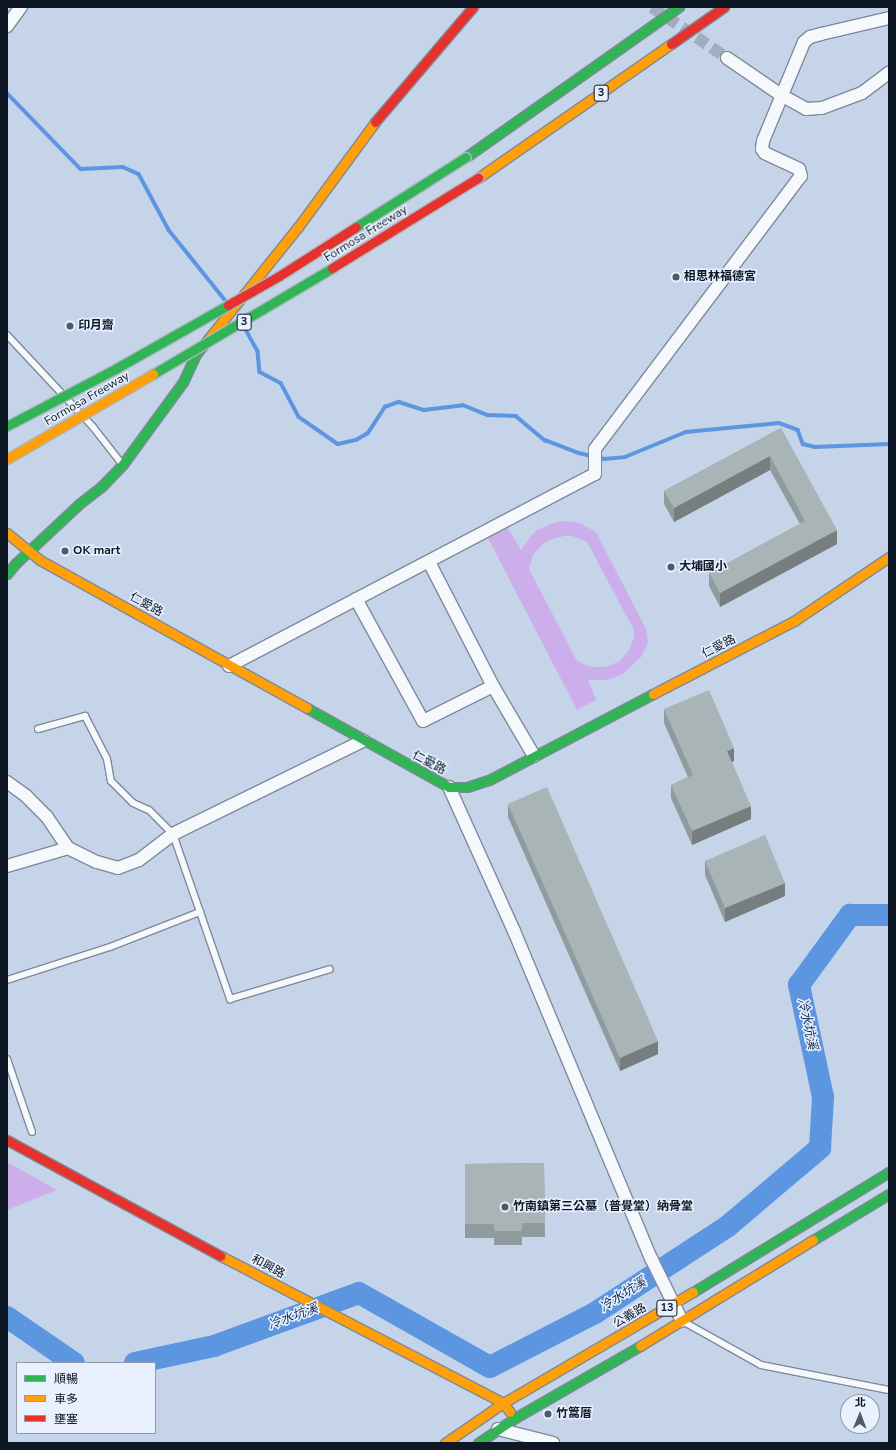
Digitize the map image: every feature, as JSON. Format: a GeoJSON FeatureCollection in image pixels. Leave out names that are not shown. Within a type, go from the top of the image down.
{"type":"FeatureCollection","features":[{"type":"Feature","properties":{"kind":"main road"},"geometry":{"type":"LineString","coordinates":[[7,574],[16,563],[79,504],[102,486],[123,464],[183,382],[196,354],[298,227],[378,118],[473,7]]}},
{"type":"Feature","properties":{"kind":"main road","name":"Formosa Freeway"},"geometry":{"type":"LineString","coordinates":[[7,426],[115,369],[279,276],[466,157],[679,7]]}},
{"type":"Feature","properties":{"kind":"main road","name":"Formosa Freeway"},"geometry":{"type":"LineString","coordinates":[[7,460],[286,297],[478,178],[724,7]]}},
{"type":"Feature","properties":{"kind":"main road","name":"仁愛路"},"geometry":{"type":"LineString","coordinates":[[7,533],[40,560],[363,741],[449,787],[467,786],[489,780],[794,621],[889,557]]}},
{"type":"Feature","properties":{"kind":"main road","name":"和興路"},"geometry":{"type":"LineString","coordinates":[[7,1140],[304,1299],[503,1403],[515,1418]]}},
{"type":"Feature","properties":{"kind":"main road","name":"公義路"},"geometry":{"type":"LineString","coordinates":[[445,1443],[503,1403],[674,1304],[823,1214],[889,1172]]}},
{"type":"Feature","properties":{"kind":"main road","name":"13"},"geometry":{"type":"LineString","coordinates":[[478,1443],[515,1418],[682,1321],[889,1194]]}},
{"type":"Feature","properties":{"kind":"street"},"geometry":{"type":"LineString","coordinates":[[7,26],[21,7]]}},
{"type":"Feature","properties":{"kind":"street"},"geometry":{"type":"LineString","coordinates":[[229,666],[595,474],[595,449],[801,176],[799,169],[764,153],[762,149],[763,141],[781,95],[804,42],[810,38],[889,18]]}},
{"type":"Feature","properties":{"kind":"street"},"geometry":{"type":"LineString","coordinates":[[727,58],[781,95],[806,109],[822,108],[862,93],[889,73]]}},
{"type":"Feature","properties":{"kind":"street"},"geometry":{"type":"LineString","coordinates":[[429,562],[493,686],[534,756]]}},
{"type":"Feature","properties":{"kind":"street"},"geometry":{"type":"LineString","coordinates":[[356,599],[423,721],[493,686]]}},
{"type":"Feature","properties":{"kind":"street"},"geometry":{"type":"LineString","coordinates":[[7,782],[26,796],[47,817],[68,848],[98,862],[118,868],[139,860],[173,834],[363,741]]}},
{"type":"Feature","properties":{"kind":"street"},"geometry":{"type":"LineString","coordinates":[[449,787],[514,930],[651,1258],[682,1321]]}},
{"type":"Feature","properties":{"kind":"street"},"geometry":{"type":"LineString","coordinates":[[7,866],[68,848]]}},
{"type":"Feature","properties":{"kind":"street"},"geometry":{"type":"LineString","coordinates":[[498,1429],[553,1443]]}},
{"type":"Feature","properties":{"kind":"lane"},"geometry":{"type":"LineString","coordinates":[[222,300],[235,306]]}},
{"type":"Feature","properties":{"kind":"lane"},"geometry":{"type":"LineString","coordinates":[[7,335],[88,422],[123,464]]}},
{"type":"Feature","properties":{"kind":"lane"},"geometry":{"type":"LineString","coordinates":[[136,392],[196,354]]}},
{"type":"Feature","properties":{"kind":"lane"},"geometry":{"type":"LineString","coordinates":[[52,393],[66,386]]}},
{"type":"Feature","properties":{"kind":"lane"},"geometry":{"type":"LineString","coordinates":[[82,426],[95,418]]}},
{"type":"Feature","properties":{"kind":"lane"},"geometry":{"type":"LineString","coordinates":[[38,730],[85,716],[107,758],[112,780],[133,803],[149,810],[173,834],[230,999],[330,969]]}},
{"type":"Feature","properties":{"kind":"lane"},"geometry":{"type":"LineString","coordinates":[[7,980],[110,947],[200,912]]}},
{"type":"Feature","properties":{"kind":"lane"},"geometry":{"type":"LineString","coordinates":[[7,1059],[32,1132]]}},
{"type":"Feature","properties":{"kind":"lane"},"geometry":{"type":"LineString","coordinates":[[682,1321],[761,1365],[889,1390]]}},
{"type":"Feature","properties":{"kind":"shaded area"},"geometry":{"type":"Polygon","coordinates":[[[562,521],[580,523],[596,532],[646,629],[648,643],[641,657],[623,674],[608,680],[588,680],[596,700],[577,710],[488,538],[508,528],[521,550],[537,530],[562,521]],[[564,536],[549,540],[543,544],[533,555],[529,569],[577,661],[591,667],[606,667],[620,661],[629,650],[634,637],[634,630],[587,542],[572,536],[564,536]]]}},
{"type":"Feature","properties":{"kind":"shaded area"},"geometry":{"type":"Polygon","coordinates":[[[7,1162],[57,1190],[7,1210],[7,1162]]]}},
{"type":"Feature","properties":{"kind":"building"},"geometry":{"type":"Polygon","coordinates":[[[781,428],[837,530],[720,593],[709,573],[805,521],[770,456],[674,508],[664,491],[781,428]]]}},
{"type":"Feature","properties":{"kind":"building"},"geometry":{"type":"Polygon","coordinates":[[[709,690],[734,748],[727,751],[751,806],[692,831],[671,785],[693,775],[664,709],[709,690]]]}},
{"type":"Feature","properties":{"kind":"building"},"geometry":{"type":"Polygon","coordinates":[[[547,787],[658,1041],[620,1058],[508,804],[547,787]]]}},
{"type":"Feature","properties":{"kind":"building"},"geometry":{"type":"Polygon","coordinates":[[[765,835],[785,883],[725,908],[705,861],[765,835]]]}},
{"type":"Feature","properties":{"kind":"building","name":"竹南鎮第三公墓（普覺堂）納骨堂"},"geometry":{"type":"Polygon","coordinates":[[[544,1163],[545,1223],[522,1223],[522,1231],[494,1231],[494,1224],[465,1224],[465,1164],[544,1163]]]}},
{"type":"Feature","properties":{"kind":"waterway"},"geometry":{"type":"LineString","coordinates":[[7,93],[81,169],[123,167],[139,174],[169,230],[225,300]]}},
{"type":"Feature","properties":{"kind":"waterway"},"geometry":{"type":"LineString","coordinates":[[245,328],[258,351],[260,372],[281,383],[299,417],[338,444],[356,440],[368,433],[385,407],[399,402],[424,410],[463,405],[488,415],[516,416],[545,440],[579,453],[604,459],[625,457],[686,432],[779,423],[798,430],[803,444],[815,447],[889,444]]}},
{"type":"Feature","properties":{"kind":"waterway","name":"冷水坑溪"},"geometry":{"type":"LineString","coordinates":[[140,1362],[214,1346],[359,1293],[490,1367],[595,1313],[728,1226],[820,1148],[823,1097],[799,985],[850,915],[889,915]]}},
{"type":"Feature","properties":{"kind":"waterway","name":"冷水坑溪"},"geometry":{"type":"LineString","coordinates":[[7,1317],[73,1362]]}},
{"type":"Feature","properties":{"kind":"tunnel"},"geometry":{"type":"LineString","coordinates":[[652,7],[727,58]]}},
{"type":"Feature","properties":{"kind":"traffic: fast"},"geometry":{"type":"LineString","coordinates":[[466,157],[679,7]]}},
{"type":"Feature","properties":{"kind":"traffic: fast"},"geometry":{"type":"LineString","coordinates":[[356,227],[466,157]]}},
{"type":"Feature","properties":{"kind":"traffic: fast"},"geometry":{"type":"LineString","coordinates":[[153,374],[332,268]]}},
{"type":"Feature","properties":{"kind":"traffic: fast"},"geometry":{"type":"LineString","coordinates":[[7,426],[115,369],[228,305]]}},
{"type":"Feature","properties":{"kind":"traffic: fast"},"geometry":{"type":"LineString","coordinates":[[7,574],[16,563],[79,504],[102,486],[123,464],[183,382],[196,354],[209,338]]}},
{"type":"Feature","properties":{"kind":"traffic: fast"},"geometry":{"type":"LineString","coordinates":[[307,708],[449,787],[467,787],[489,780],[653,694]]}},
{"type":"Feature","properties":{"kind":"traffic: fast"},"geometry":{"type":"LineString","coordinates":[[693,1292],[889,1172]]}},
{"type":"Feature","properties":{"kind":"traffic: fast"},"geometry":{"type":"LineString","coordinates":[[813,1240],[889,1194]]}},
{"type":"Feature","properties":{"kind":"traffic: fast"},"geometry":{"type":"LineString","coordinates":[[478,1443],[515,1418],[640,1346]]}},
{"type":"Feature","properties":{"kind":"traffic: slow"},"geometry":{"type":"LineString","coordinates":[[478,178],[671,44]]}},
{"type":"Feature","properties":{"kind":"traffic: slow"},"geometry":{"type":"LineString","coordinates":[[209,338],[298,227],[375,122]]}},
{"type":"Feature","properties":{"kind":"traffic: slow"},"geometry":{"type":"LineString","coordinates":[[7,459],[153,374]]}},
{"type":"Feature","properties":{"kind":"traffic: slow"},"geometry":{"type":"LineString","coordinates":[[7,533],[40,560],[307,708]]}},
{"type":"Feature","properties":{"kind":"traffic: slow"},"geometry":{"type":"LineString","coordinates":[[653,694],[794,621],[889,557]]}},
{"type":"Feature","properties":{"kind":"traffic: slow"},"geometry":{"type":"LineString","coordinates":[[640,1346],[813,1240]]}},
{"type":"Feature","properties":{"kind":"traffic: slow"},"geometry":{"type":"LineString","coordinates":[[221,1256],[503,1403],[510,1412]]}},
{"type":"Feature","properties":{"kind":"traffic: slow"},"geometry":{"type":"LineString","coordinates":[[445,1443],[503,1403],[693,1292]]}},
{"type":"Feature","properties":{"kind":"traffic: jam"},"geometry":{"type":"LineString","coordinates":[[375,122],[473,7]]}},
{"type":"Feature","properties":{"kind":"traffic: jam"},"geometry":{"type":"LineString","coordinates":[[671,44],[724,7]]}},
{"type":"Feature","properties":{"kind":"traffic: jam"},"geometry":{"type":"LineString","coordinates":[[332,268],[478,178]]}},
{"type":"Feature","properties":{"kind":"traffic: jam"},"geometry":{"type":"LineString","coordinates":[[228,305],[279,276],[356,227]]}},
{"type":"Feature","properties":{"kind":"traffic: jam"},"geometry":{"type":"LineString","coordinates":[[7,1140],[221,1256]]}},
{"type":"Feature","properties":{"kind":"place","name":"相思林福德宮"},"geometry":{"type":"Point","coordinates":[676,277]}},
{"type":"Feature","properties":{"kind":"place","name":"印月齋"},"geometry":{"type":"Point","coordinates":[70,326]}},
{"type":"Feature","properties":{"kind":"place","name":"OK mart"},"geometry":{"type":"Point","coordinates":[65,551]}},
{"type":"Feature","properties":{"kind":"place","name":"大埔國小"},"geometry":{"type":"Point","coordinates":[671,567]}},
{"type":"Feature","properties":{"kind":"place","name":"竹南鎮第三公墓（普覺堂）納骨堂"},"geometry":{"type":"Point","coordinates":[505,1207]}},
{"type":"Feature","properties":{"kind":"place","name":"竹篙厝"},"geometry":{"type":"Point","coordinates":[548,1414]}}]}
